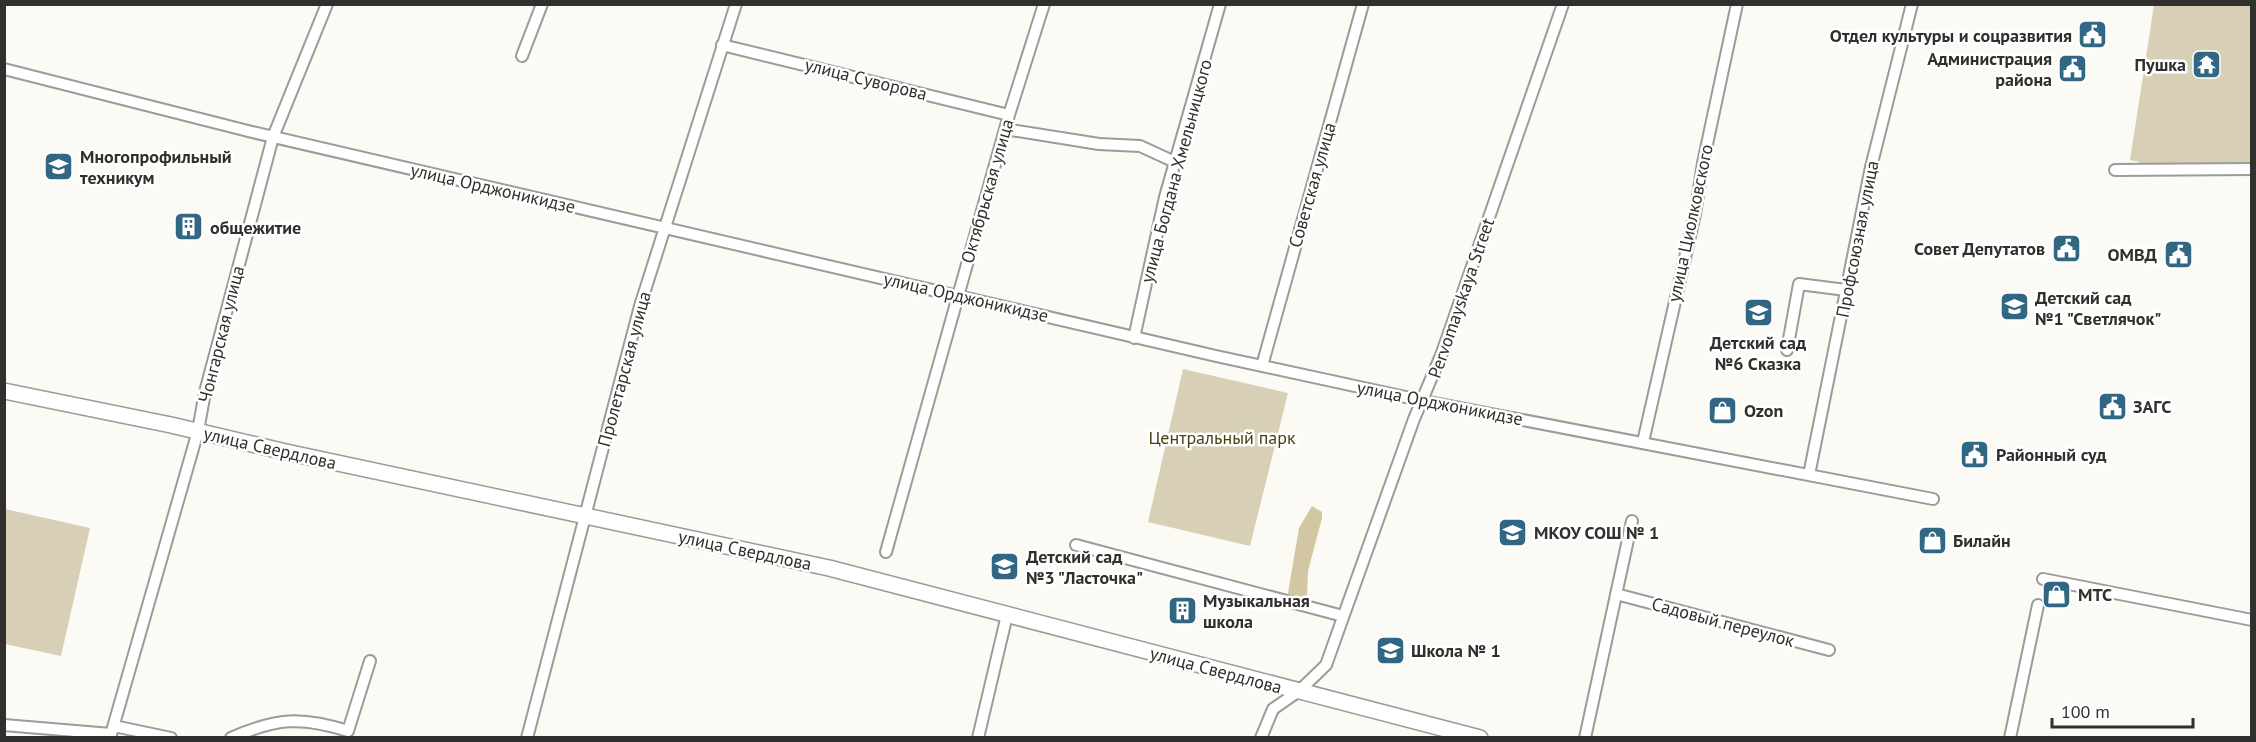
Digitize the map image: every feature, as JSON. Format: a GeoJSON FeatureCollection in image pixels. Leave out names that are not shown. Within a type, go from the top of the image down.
{"type":"FeatureCollection","features":[{"type":"Feature","properties":{"kind":"street","name":"Чонгарская улица"},"geometry":{"type":"LineString","coordinates":[[112,732],[198,431],[205,392],[273,137],[327,4]]}},
{"type":"Feature","properties":{"kind":"street"},"geometry":{"type":"LineString","coordinates":[[522,56],[542,4]]}},
{"type":"Feature","properties":{"kind":"street","name":"Пролетарская улица"},"geometry":{"type":"LineString","coordinates":[[526,738],[586,516],[621,374],[736,4]]}},
{"type":"Feature","properties":{"kind":"street","name":"Октябрьская улица"},"geometry":{"type":"LineString","coordinates":[[886,552],[1009,115],[1044,4]]}},
{"type":"Feature","properties":{"kind":"street","name":"улица Богдана Хмельницкого"},"geometry":{"type":"LineString","coordinates":[[1134,338],[1175,162],[1220,4]]}},
{"type":"Feature","properties":{"kind":"street","name":"Советская улица"},"geometry":{"type":"LineString","coordinates":[[1262,366],[1363,4]]}},
{"type":"Feature","properties":{"kind":"street","name":"Pervomayskaya Street"},"geometry":{"type":"LineString","coordinates":[[1261,738],[1273,709],[1299,691],[1326,665],[1414,419],[1424,401],[1563,4]]}},
{"type":"Feature","properties":{"kind":"street","name":"улица Циолковского"},"geometry":{"type":"LineString","coordinates":[[1642,442],[1695,214],[1703,163],[1737,4]]}},
{"type":"Feature","properties":{"kind":"street","name":"Профсоюзная улица"},"geometry":{"type":"LineString","coordinates":[[1809,475],[1871,167],[1912,4]]}},
{"type":"Feature","properties":{"kind":"street","name":"улица Суворова"},"geometry":{"type":"LineString","coordinates":[[722,45],[1009,115]]}},
{"type":"Feature","properties":{"kind":"street","name":"улица Орджоникидзе"},"geometry":{"type":"LineString","coordinates":[[4,69],[273,137],[958,295],[1134,338],[1424,401],[1933,499]]}},
{"type":"Feature","properties":{"kind":"street"},"geometry":{"type":"LineString","coordinates":[[1005,129],[1099,144],[1140,146],[1175,162]]}},
{"type":"Feature","properties":{"kind":"street"},"geometry":{"type":"LineString","coordinates":[[2115,170],[2252,169]]}},
{"type":"Feature","properties":{"kind":"street"},"geometry":{"type":"LineString","coordinates":[[1787,350],[1799,284],[1846,290]]}},
{"type":"Feature","properties":{"kind":"street","name":"улица Свердлова"},"geometry":{"type":"LineString","coordinates":[[4,391],[829,568],[1480,738]]}},
{"type":"Feature","properties":{"kind":"street"},"geometry":{"type":"LineString","coordinates":[[1585,738],[1632,521]]}},
{"type":"Feature","properties":{"kind":"street"},"geometry":{"type":"LineString","coordinates":[[1076,545],[1343,616]]}},
{"type":"Feature","properties":{"kind":"street"},"geometry":{"type":"LineString","coordinates":[[2043,579],[2252,620]]}},
{"type":"Feature","properties":{"kind":"street","name":"Садовый переулок"},"geometry":{"type":"LineString","coordinates":[[1616,594],[1829,650]]}},
{"type":"Feature","properties":{"kind":"street"},"geometry":{"type":"LineString","coordinates":[[2010,738],[2038,605]]}},
{"type":"Feature","properties":{"kind":"street"},"geometry":{"type":"LineString","coordinates":[[978,738],[1007,615]]}},
{"type":"Feature","properties":{"kind":"street"},"geometry":{"type":"LineString","coordinates":[[231,738],[261,725],[292,719],[316,721],[348,731],[370,662]]}},
{"type":"Feature","properties":{"kind":"street"},"geometry":{"type":"LineString","coordinates":[[4,725],[171,738]]}},
{"type":"Feature","properties":{"kind":"green space"},"geometry":{"type":"Polygon","coordinates":[[[2154,5],[2251,5],[2251,167],[2133,168],[2140,162],[2130,160],[2154,5]]]}},
{"type":"Feature","properties":{"kind":"green space","name":"Центральный парк"},"geometry":{"type":"Polygon","coordinates":[[[1183,369],[1288,393],[1250,546],[1148,522],[1183,369]]]}},
{"type":"Feature","properties":{"kind":"green space"},"geometry":{"type":"Polygon","coordinates":[[[5,509],[90,528],[61,656],[5,644],[5,509]]]}},
{"type":"Feature","properties":{"kind":"shaded area"},"geometry":{"type":"Polygon","coordinates":[[[1312,506],[1322,512],[1322,518],[1308,571],[1307,597],[1303,602],[1290,598],[1288,593],[1299,528],[1312,506]]]}},
{"type":"Feature","properties":{"kind":"place","name":"Отдел культуры и соцразвития"},"geometry":{"type":"Point","coordinates":[2093,35]}},
{"type":"Feature","properties":{"kind":"place","name":"Пушка"},"geometry":{"type":"Point","coordinates":[2207,64]}},
{"type":"Feature","properties":{"kind":"place","name":"Администрация района"},"geometry":{"type":"Point","coordinates":[2073,68]}},
{"type":"Feature","properties":{"kind":"place","name":"Многопрофильный техникум"},"geometry":{"type":"Point","coordinates":[59,166]}},
{"type":"Feature","properties":{"kind":"place","name":"общежитие"},"geometry":{"type":"Point","coordinates":[189,227]}},
{"type":"Feature","properties":{"kind":"place","name":"Совет Депутатов"},"geometry":{"type":"Point","coordinates":[2066,248]}},
{"type":"Feature","properties":{"kind":"place","name":"ОМВД"},"geometry":{"type":"Point","coordinates":[2178,254]}},
{"type":"Feature","properties":{"kind":"place","name":"Детский сад №1 \"Светлячок\""},"geometry":{"type":"Point","coordinates":[2014,307]}},
{"type":"Feature","properties":{"kind":"place","name":"Детский сад №6 Сказка"},"geometry":{"type":"Point","coordinates":[1758,313]}},
{"type":"Feature","properties":{"kind":"place","name":"ЗАГС"},"geometry":{"type":"Point","coordinates":[2112,406]}},
{"type":"Feature","properties":{"kind":"place","name":"Ozon"},"geometry":{"type":"Point","coordinates":[1723,410]}},
{"type":"Feature","properties":{"kind":"place","name":"Районный суд"},"geometry":{"type":"Point","coordinates":[1975,454]}},
{"type":"Feature","properties":{"kind":"place","name":"МКОУ СОШ № 1"},"geometry":{"type":"Point","coordinates":[1513,532]}},
{"type":"Feature","properties":{"kind":"place","name":"Билайн"},"geometry":{"type":"Point","coordinates":[1932,540]}},
{"type":"Feature","properties":{"kind":"place","name":"Детский сад №3 \"Ласточка\""},"geometry":{"type":"Point","coordinates":[1005,566]}},
{"type":"Feature","properties":{"kind":"place","name":"МТС"},"geometry":{"type":"Point","coordinates":[2057,594]}},
{"type":"Feature","properties":{"kind":"place","name":"Музыкальная школа"},"geometry":{"type":"Point","coordinates":[1182,610]}},
{"type":"Feature","properties":{"kind":"place","name":"Школа № 1"},"geometry":{"type":"Point","coordinates":[1390,650]}}]}
